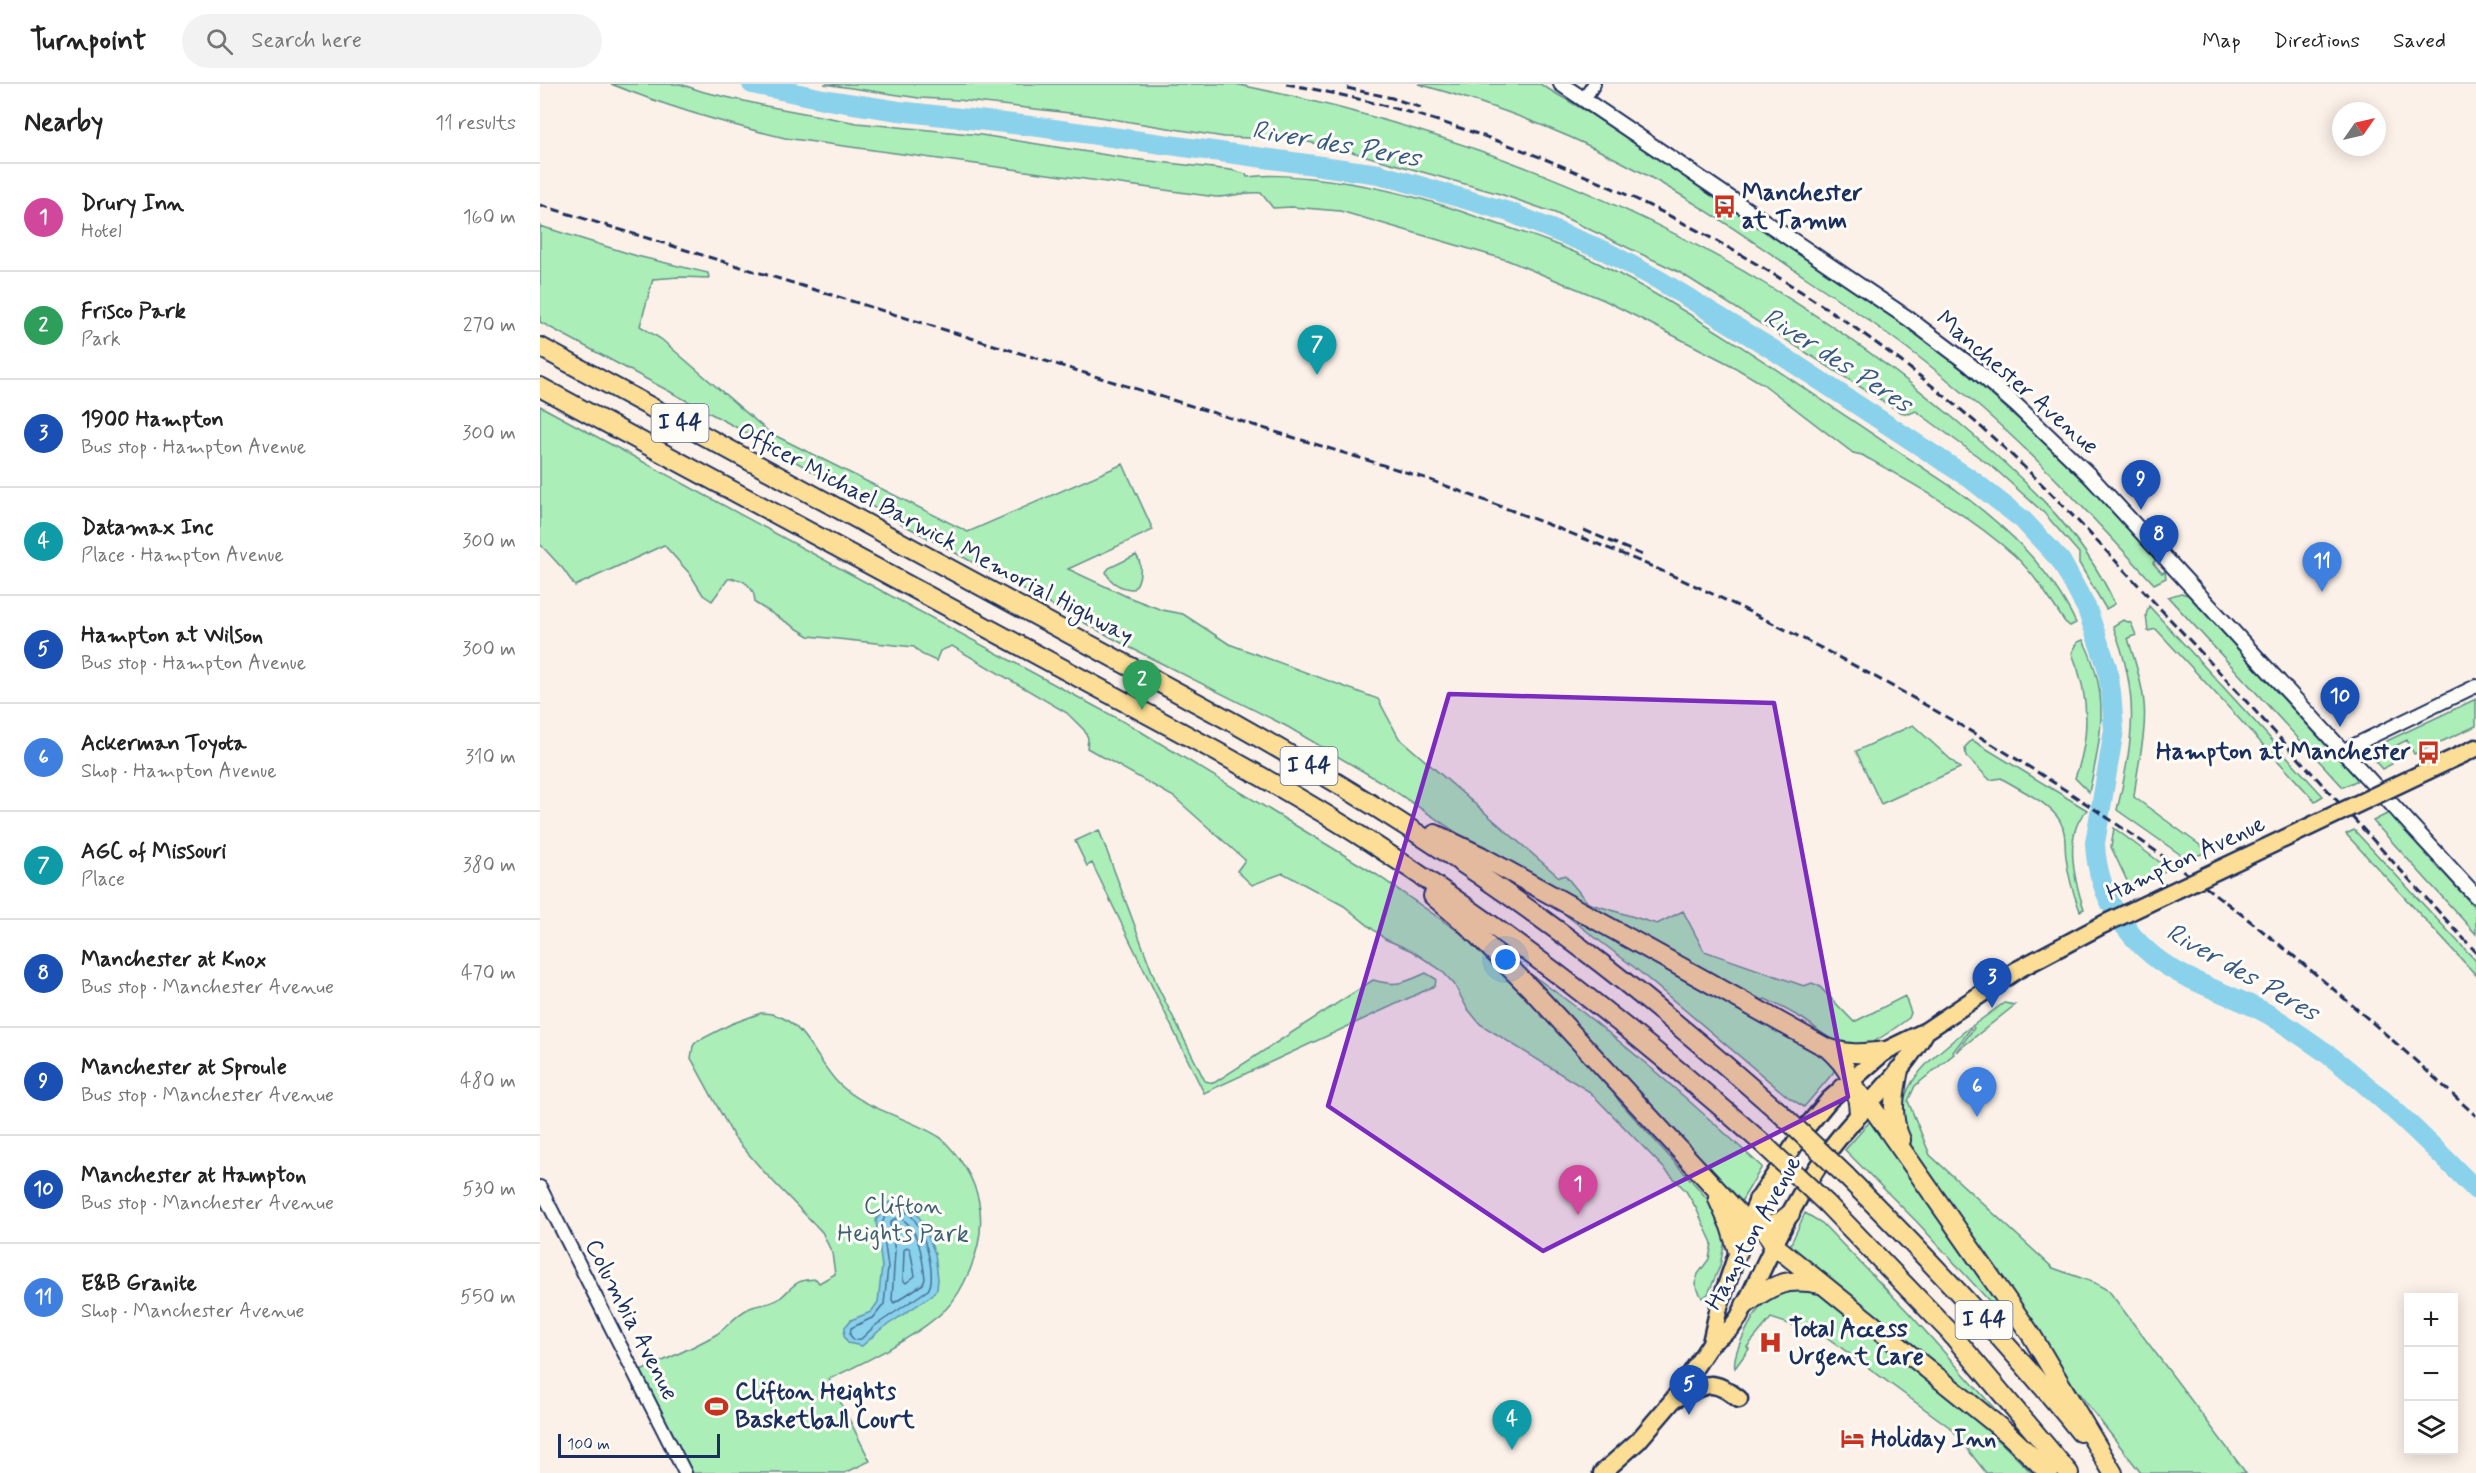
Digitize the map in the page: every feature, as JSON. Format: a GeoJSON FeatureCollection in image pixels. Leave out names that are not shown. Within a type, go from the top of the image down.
{"type":"FeatureCollection","features":[{"type":"Feature","properties":{"kind":"highway"},"geometry":{"type":"LineString","coordinates":[[540,341],[563,359]]}},
{"type":"Feature","properties":{"kind":"highway","name":"Officer Michael Barwick Memorial Highway"},"geometry":{"type":"LineString","coordinates":[[540,347],[1234,723],[1336,782],[1505,892],[1601,963],[1693,1038],[1779,1112],[1846,1176],[1992,1329],[2113,1473]]}},
{"type":"Feature","properties":{"kind":"highway","name":"I 44"},"geometry":{"type":"LineString","coordinates":[[540,387],[1233,761],[1367,840],[1472,911],[1568,981],[1671,1063],[1760,1141],[1827,1204],[1948,1329],[2069,1473]]}},
{"type":"Feature","properties":{"kind":"highway"},"geometry":{"type":"LineString","coordinates":[[1386,814],[1428,830],[1481,856],[1825,1047],[1857,1054],[1885,1051]]}},
{"type":"Feature","properties":{"kind":"highway"},"geometry":{"type":"LineString","coordinates":[[1367,840],[1500,956],[1706,1180],[1756,1224],[1774,1245],[2008,1434],[2049,1473]]}},
{"type":"Feature","properties":{"kind":"highway"},"geometry":{"type":"LineString","coordinates":[[1825,1047],[1840,1060],[1855,1095],[1916,1168],[2032,1336],[2113,1473]]}},
{"type":"Feature","properties":{"kind":"highway"},"geometry":{"type":"LineString","coordinates":[[1899,1070],[1894,1099],[1894,1119],[1916,1168]]}},
{"type":"Feature","properties":{"kind":"highway"},"geometry":{"type":"LineString","coordinates":[[1706,1180],[1728,1219],[1738,1252]]}},
{"type":"Feature","properties":{"kind":"highway"},"geometry":{"type":"LineString","coordinates":[[1756,1224],[1758,1200]]}},
{"type":"Feature","properties":{"kind":"highway"},"geometry":{"type":"LineString","coordinates":[[1756,1224],[1780,1222],[1790,1214]]}},
{"type":"Feature","properties":{"kind":"highway"},"geometry":{"type":"LineString","coordinates":[[1745,1305],[1763,1292],[1783,1282],[1804,1280],[1821,1284]]}},
{"type":"Feature","properties":{"kind":"main road","name":"Manchester Avenue"},"geometry":{"type":"LineString","coordinates":[[1562,84],[1910,319],[1994,385],[2089,476],[2476,896]]}},
{"type":"Feature","properties":{"kind":"main road","name":"Hampton Avenue"},"geometry":{"type":"LineString","coordinates":[[1602,1473],[1638,1441],[1674,1399],[1711,1343],[1731,1328],[1855,1095],[1885,1051],[1926,1031],[1992,985],[2053,950],[2476,748]]}},
{"type":"Feature","properties":{"kind":"main road","name":"Hampton Avenue"},"geometry":{"type":"LineString","coordinates":[[1758,1200],[1804,1129],[1855,1095],[1899,1070],[1926,1031]]}},
{"type":"Feature","properties":{"kind":"main road","name":"Hampton Avenue"},"geometry":{"type":"LineString","coordinates":[[1711,1343],[1715,1319],[1738,1252],[1756,1224]]}},
{"type":"Feature","properties":{"kind":"main road"},"geometry":{"type":"LineString","coordinates":[[1674,1399],[1708,1384],[1717,1384],[1739,1399]]}},
{"type":"Feature","properties":{"kind":"street"},"geometry":{"type":"LineString","coordinates":[[1584,99],[1594,84]]}},
{"type":"Feature","properties":{"kind":"street"},"geometry":{"type":"LineString","coordinates":[[2342,751],[2476,686]]}},
{"type":"Feature","properties":{"kind":"street","name":"Columbia Avenue"},"geometry":{"type":"LineString","coordinates":[[540,1187],[685,1473]]}},
{"type":"Feature","properties":{"kind":"street"},"geometry":{"type":"LineString","coordinates":[[540,1214],[548,1203]]}},
{"type":"Feature","properties":{"kind":"highlighted area"},"geometry":{"type":"Polygon","coordinates":[[[1449,694],[1774,703],[1848,1097],[1543,1251],[1328,1106],[1449,694]]]}},
{"type":"Feature","properties":{"kind":"green space"},"geometry":{"type":"Polygon","coordinates":[[[611,84],[680,84],[704,92],[766,106],[857,123],[981,135],[1132,159],[1231,170],[1246,174],[1247,177],[1286,176],[1348,183],[1423,199],[1548,242],[1600,264],[1691,315],[1955,489],[2024,548],[2053,583],[2076,623],[2070,626],[2065,622],[2022,563],[1980,527],[1942,501],[1862,455],[1853,453],[1763,384],[1729,364],[1604,300],[1507,260],[1340,211],[1292,207],[1273,208],[1261,193],[1216,197],[785,138],[697,114],[611,84]]]}},
{"type":"Feature","properties":{"kind":"green space"},"geometry":{"type":"Polygon","coordinates":[[[824,84],[1235,84],[1335,107],[1432,135],[1527,168],[1619,206],[1708,251],[1794,302],[1878,359],[1958,422],[2047,504],[2085,551],[2115,604],[2106,609],[2079,563],[2079,553],[2044,513],[1995,469],[1916,411],[1909,414],[1900,412],[1679,272],[1555,213],[1500,194],[1345,150],[1299,140],[1224,137],[1087,115],[958,100],[919,98],[824,84]]]}},
{"type":"Feature","properties":{"kind":"green space"},"geometry":{"type":"Polygon","coordinates":[[[1418,84],[1540,84],[1589,113],[1810,260],[1920,336],[1956,364],[2033,432],[2097,495],[2156,560],[2153,563],[2162,573],[2165,571],[2166,578],[2154,584],[2013,437],[1943,376],[1865,318],[1737,231],[1668,187],[1596,149],[1521,117],[1418,84]]]}},
{"type":"Feature","properties":{"kind":"green space"},"geometry":{"type":"Polygon","coordinates":[[[540,226],[637,256],[708,273],[709,278],[653,279],[640,326],[661,339],[770,433],[968,532],[1123,464],[1153,530],[1068,569],[1128,597],[1162,610],[1183,614],[1229,644],[1378,699],[1399,738],[1559,877],[1565,875],[1588,903],[1657,924],[1683,911],[1704,951],[1804,986],[1812,983],[1819,986],[1854,1022],[1905,996],[1911,1013],[1909,1018],[1874,1042],[1849,1047],[1833,1041],[1803,1019],[1770,1001],[1732,991],[1496,859],[1381,782],[1288,727],[1127,646],[904,525],[745,432],[540,322],[540,226]]]}},
{"type":"Feature","properties":{"kind":"green space"},"geometry":{"type":"Polygon","coordinates":[[[540,406],[1135,728],[1377,875],[1485,950],[1603,1076],[1619,1101],[1722,1217],[1725,1240],[1720,1266],[1708,1294],[1702,1298],[1695,1284],[1698,1274],[1709,1259],[1712,1243],[1696,1208],[1686,1191],[1590,1092],[1480,1024],[1467,1008],[1454,984],[1441,970],[1412,951],[1385,939],[1344,906],[1283,873],[1252,885],[1237,871],[1245,860],[1174,797],[1087,748],[1088,738],[1084,730],[1067,713],[952,646],[940,651],[936,661],[921,654],[914,647],[809,636],[755,603],[753,592],[747,584],[739,580],[728,579],[712,601],[703,595],[690,574],[664,545],[575,586],[540,544],[540,406]]]}},
{"type":"Feature","properties":{"kind":"green space"},"geometry":{"type":"Polygon","coordinates":[[[1136,555],[1140,567],[1136,586],[1129,589],[1113,582],[1106,572],[1109,568],[1136,555]]]}},
{"type":"Feature","properties":{"kind":"green space"},"geometry":{"type":"Polygon","coordinates":[[[2181,593],[2188,595],[2358,780],[2343,787],[2168,597],[2181,593]]]}},
{"type":"Feature","properties":{"kind":"green space"},"geometry":{"type":"Polygon","coordinates":[[[2149,606],[2323,796],[2315,801],[2156,629],[2148,631],[2146,615],[2149,606]]]}},
{"type":"Feature","properties":{"kind":"green space"},"geometry":{"type":"Polygon","coordinates":[[[2123,620],[2131,623],[2136,635],[2128,638],[2140,678],[2145,715],[2134,797],[2208,851],[2188,860],[2117,810],[2127,761],[2132,718],[2127,674],[2113,626],[2123,620]]]}},
{"type":"Feature","properties":{"kind":"green space"},"geometry":{"type":"Polygon","coordinates":[[[2083,640],[2092,659],[2097,678],[2101,715],[2089,792],[2075,778],[2084,747],[2086,715],[2082,684],[2072,653],[2078,642],[2083,640]]]}},
{"type":"Feature","properties":{"kind":"green space"},"geometry":{"type":"Polygon","coordinates":[[[2476,699],[2476,726],[2414,754],[2407,740],[2393,747],[2389,757],[2392,764],[2382,769],[2374,760],[2374,747],[2476,699]]]}},
{"type":"Feature","properties":{"kind":"green space"},"geometry":{"type":"Polygon","coordinates":[[[1913,725],[1960,768],[1881,804],[1856,751],[1913,725]]]}},
{"type":"Feature","properties":{"kind":"green space"},"geometry":{"type":"Polygon","coordinates":[[[1972,740],[2087,810],[2075,831],[2073,844],[2074,871],[2084,909],[2080,911],[2071,884],[2060,821],[2042,802],[2025,792],[2001,778],[1990,780],[1966,756],[1965,747],[1972,740]]]}},
{"type":"Feature","properties":{"kind":"green space"},"geometry":{"type":"Polygon","coordinates":[[[2389,813],[2476,909],[2476,934],[2373,821],[2389,813]]]}},
{"type":"Feature","properties":{"kind":"green space"},"geometry":{"type":"Polygon","coordinates":[[[2114,828],[2169,869],[2130,887],[2111,847],[2114,828]]]}},
{"type":"Feature","properties":{"kind":"green space"},"geometry":{"type":"Polygon","coordinates":[[[1099,830],[1157,985],[1205,1081],[1214,1083],[1373,980],[1400,983],[1426,973],[1436,979],[1435,986],[1204,1093],[1092,863],[1087,866],[1075,841],[1099,830]]]}},
{"type":"Feature","properties":{"kind":"green space"},"geometry":{"type":"Polygon","coordinates":[[[2354,830],[2476,961],[2476,975],[2346,834],[2354,830]]]}},
{"type":"Feature","properties":{"kind":"green space"},"geometry":{"type":"Polygon","coordinates":[[[1569,914],[1818,1050],[1836,1067],[1833,1073],[1804,1107],[1788,1097],[1635,968],[1567,916],[1569,914]]]}},
{"type":"Feature","properties":{"kind":"green space"},"geometry":{"type":"Polygon","coordinates":[[[1525,970],[1618,1040],[1762,1167],[1739,1205],[1524,973],[1525,970]]]}},
{"type":"Feature","properties":{"kind":"green space"},"geometry":{"type":"Polygon","coordinates":[[[2004,1003],[2015,1005],[1956,1052],[1974,1028],[1972,1026],[2004,1003]]]}},
{"type":"Feature","properties":{"kind":"green space","name":"Clifton Heights Park"},"geometry":{"type":"Polygon","coordinates":[[[761,1013],[787,1020],[797,1028],[830,1074],[850,1093],[941,1138],[955,1153],[973,1183],[981,1216],[980,1233],[970,1270],[950,1305],[906,1339],[829,1379],[870,1461],[845,1473],[693,1473],[641,1371],[717,1334],[742,1312],[776,1301],[798,1282],[816,1279],[819,1283],[835,1274],[832,1253],[822,1232],[734,1137],[691,1058],[696,1042],[731,1024],[761,1013]]]}},
{"type":"Feature","properties":{"kind":"green space"},"geometry":{"type":"Polygon","coordinates":[[[1970,1027],[1953,1052],[1954,1054],[1915,1086],[1908,1101],[1930,1155],[2053,1268],[2095,1283],[2109,1291],[2246,1473],[2141,1473],[2077,1391],[1911,1145],[1903,1126],[1902,1108],[1907,1092],[1915,1077],[1927,1064],[1970,1027]]]}},
{"type":"Feature","properties":{"kind":"green space"},"geometry":{"type":"Polygon","coordinates":[[[1873,1118],[2023,1338],[1917,1222],[1845,1150],[1873,1118]]]}},
{"type":"Feature","properties":{"kind":"green space"},"geometry":{"type":"Polygon","coordinates":[[[1805,1213],[1822,1223],[1909,1313],[1995,1409],[1993,1412],[1789,1248],[1805,1213]]]}},
{"type":"Feature","properties":{"kind":"green space"},"geometry":{"type":"Polygon","coordinates":[[[1780,1289],[1813,1291],[1822,1295],[1980,1422],[2032,1473],[1986,1473],[1952,1429],[1825,1336],[1771,1318],[1747,1347],[1749,1349],[1735,1368],[1736,1353],[1749,1324],[1764,1302],[1780,1289]]]}},
{"type":"Feature","properties":{"kind":"water"},"geometry":{"type":"Polygon","coordinates":[[[890,1202],[892,1205],[909,1207],[915,1211],[923,1223],[935,1254],[937,1289],[931,1296],[880,1330],[862,1346],[848,1343],[844,1336],[845,1327],[851,1320],[871,1312],[878,1302],[882,1267],[876,1220],[885,1208],[885,1204],[890,1202]]]}},
{"type":"Feature","properties":{"kind":"waterway","name":"River des Peres"},"geometry":{"type":"LineString","coordinates":[[752,84],[828,100],[899,111],[1039,127],[1379,174],[1509,212],[1605,251],[1659,280],[1772,349],[1972,480],[2023,520],[2061,561],[2087,609],[2107,667],[2114,730],[2095,843],[2097,863],[2109,901],[2131,934],[2160,961],[2177,972],[2268,1014],[2325,1052],[2403,1118],[2476,1190]]}},
{"type":"Feature","properties":{"kind":"railway"},"geometry":{"type":"LineString","coordinates":[[1286,84],[1378,104],[1469,131],[1559,165],[1647,205],[1733,250],[1815,301],[1893,355],[1993,438],[2070,513],[2208,659],[2476,952]]}},
{"type":"Feature","properties":{"kind":"railway"},"geometry":{"type":"LineString","coordinates":[[1347,88],[1392,98],[1425,109]]}},
{"type":"Feature","properties":{"kind":"railway"},"geometry":{"type":"LineString","coordinates":[[540,205],[1425,478],[1530,517],[1702,589],[1914,698],[2050,780],[2117,824],[2275,941],[2363,1014],[2476,1116]]}},
{"type":"Feature","properties":{"kind":"railway"},"geometry":{"type":"LineString","coordinates":[[1584,530],[1642,555]]}},
{"type":"Feature","properties":{"kind":"place","name":"Manchester at Tamm"},"geometry":{"type":"Point","coordinates":[1724,207]}},
{"type":"Feature","properties":{"kind":"place","name":"AGC of Missouri"},"geometry":{"type":"Point","coordinates":[1317,375]}},
{"type":"Feature","properties":{"kind":"place","name":"Manchester at Sproule"},"geometry":{"type":"Point","coordinates":[2141,510]}},
{"type":"Feature","properties":{"kind":"place","name":"Manchester at Knox"},"geometry":{"type":"Point","coordinates":[2159,565]}},
{"type":"Feature","properties":{"kind":"place","name":"E&B Granite"},"geometry":{"type":"Point","coordinates":[2322,592]}},
{"type":"Feature","properties":{"kind":"place","name":"Frisco Park"},"geometry":{"type":"Point","coordinates":[1142,710]}},
{"type":"Feature","properties":{"kind":"place","name":"Manchester at Hampton"},"geometry":{"type":"Point","coordinates":[2340,727]}},
{"type":"Feature","properties":{"kind":"place","name":"Hampton at Manchester"},"geometry":{"type":"Point","coordinates":[2429,752]}},
{"type":"Feature","properties":{"kind":"place","name":"1900 Hampton"},"geometry":{"type":"Point","coordinates":[1992,1008]}},
{"type":"Feature","properties":{"kind":"place","name":"Ackerman Toyota"},"geometry":{"type":"Point","coordinates":[1977,1117]}},
{"type":"Feature","properties":{"kind":"place","name":"Drury Inn"},"geometry":{"type":"Point","coordinates":[1578,1215]}},
{"type":"Feature","properties":{"kind":"place","name":"Total Access Urgent Care"},"geometry":{"type":"Point","coordinates":[1771,1343]}},
{"type":"Feature","properties":{"kind":"place","name":"Clifton Heights Basketball Court"},"geometry":{"type":"Point","coordinates":[717,1406]}},
{"type":"Feature","properties":{"kind":"place","name":"Hampton at Wilson"},"geometry":{"type":"Point","coordinates":[1689,1415]}},
{"type":"Feature","properties":{"kind":"place","name":"Holiday Inn"},"geometry":{"type":"Point","coordinates":[1853,1439]}},
{"type":"Feature","properties":{"kind":"place","name":"Datamax Inc"},"geometry":{"type":"Point","coordinates":[1512,1450]}}]}
